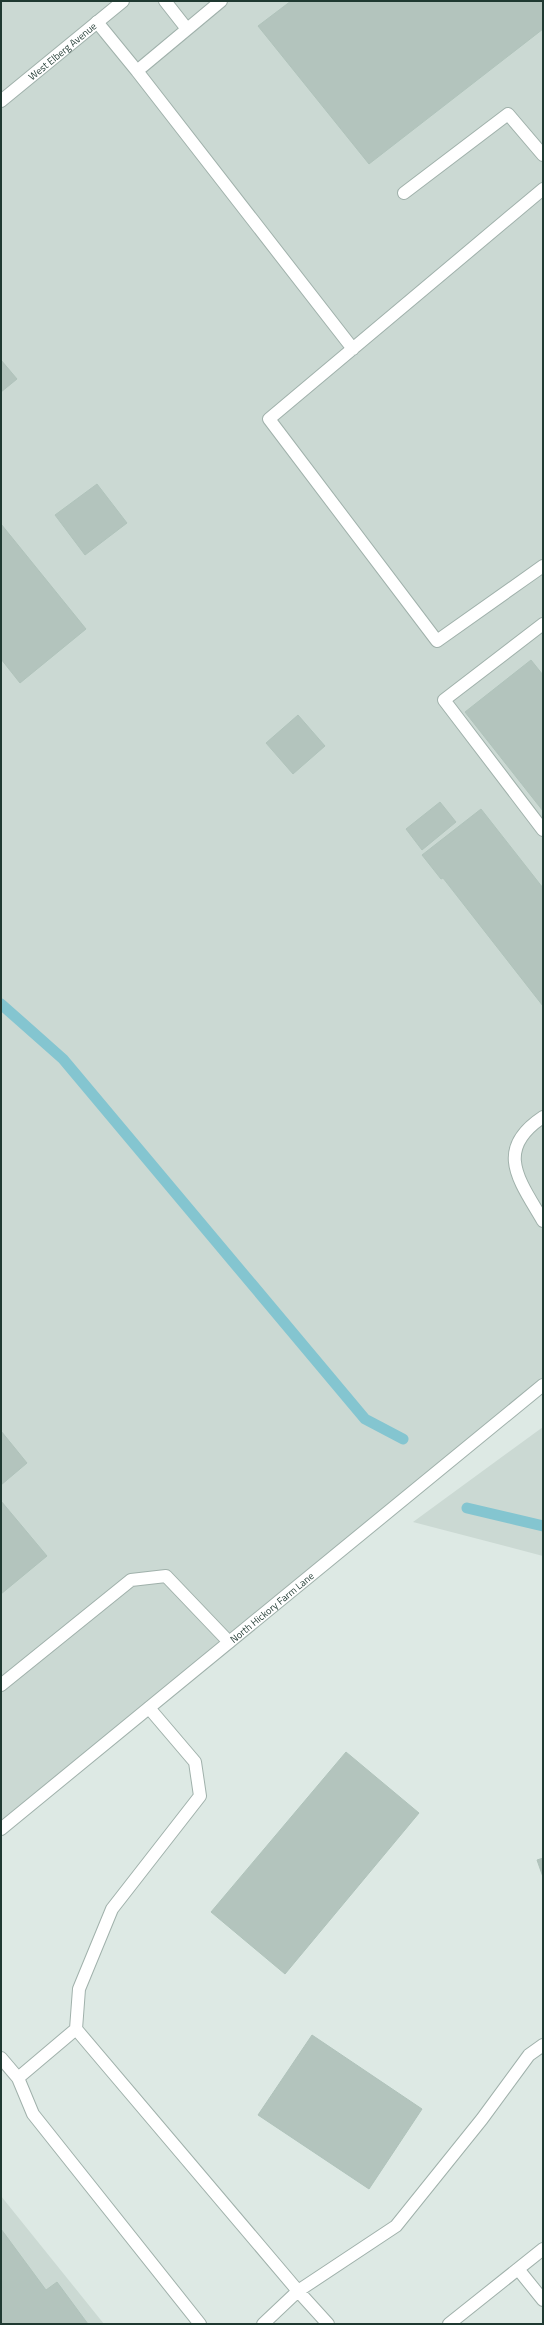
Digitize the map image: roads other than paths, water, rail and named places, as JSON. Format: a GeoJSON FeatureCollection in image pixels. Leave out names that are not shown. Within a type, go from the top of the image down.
{"type":"FeatureCollection","features":[{"type":"Feature","properties":{"kind":"street","name":"West Elberg Avenue"},"geometry":{"type":"LineString","coordinates":[[1,101],[123,1]]}},
{"type":"Feature","properties":{"kind":"street"},"geometry":{"type":"LineString","coordinates":[[165,1],[187,29]]}},
{"type":"Feature","properties":{"kind":"street"},"geometry":{"type":"LineString","coordinates":[[137,71],[222,1]]}},
{"type":"Feature","properties":{"kind":"street"},"geometry":{"type":"LineString","coordinates":[[97,22],[137,71],[353,350]]}},
{"type":"Feature","properties":{"kind":"street"},"geometry":{"type":"LineString","coordinates":[[404,193],[508,114],[543,155]]}},
{"type":"Feature","properties":{"kind":"street"},"geometry":{"type":"LineString","coordinates":[[543,189],[269,419],[437,641],[543,566]]}},
{"type":"Feature","properties":{"kind":"street"},"geometry":{"type":"LineString","coordinates":[[543,624],[444,700],[543,830]]}},
{"type":"Feature","properties":{"kind":"street"},"geometry":{"type":"LineString","coordinates":[[543,1117],[521,1134],[516,1146],[514,1161],[522,1183],[543,1221]]}},
{"type":"Feature","properties":{"kind":"street","name":"North Hickory Farm Lane"},"geometry":{"type":"LineString","coordinates":[[1,1829],[543,1385]]}},
{"type":"Feature","properties":{"kind":"street"},"geometry":{"type":"LineString","coordinates":[[1,1685],[130,1580],[166,1576],[229,1642]]}},
{"type":"Feature","properties":{"kind":"street"},"geometry":{"type":"LineString","coordinates":[[149,1708],[196,1762],[200,1796],[112,1909],[78,1989],[76,2029],[298,2291],[328,2324]]}},
{"type":"Feature","properties":{"kind":"street"},"geometry":{"type":"LineString","coordinates":[[18,2078],[76,2029]]}},
{"type":"Feature","properties":{"kind":"street"},"geometry":{"type":"LineString","coordinates":[[263,2324],[298,2291],[396,2226],[482,2119],[529,2055],[543,2045]]}},
{"type":"Feature","properties":{"kind":"street"},"geometry":{"type":"LineString","coordinates":[[1,2058],[18,2078],[33,2114],[200,2324]]}},
{"type":"Feature","properties":{"kind":"street"},"geometry":{"type":"LineString","coordinates":[[449,2324],[543,2249]]}},
{"type":"Feature","properties":{"kind":"street"},"geometry":{"type":"LineString","coordinates":[[518,2269],[543,2300]]}},
{"type":"Feature","properties":{"kind":"waterway"},"geometry":{"type":"LineString","coordinates":[[1,1004],[63,1059],[365,1419],[403,1439]]}},
{"type":"Feature","properties":{"kind":"waterway"},"geometry":{"type":"LineString","coordinates":[[467,1508],[543,1526]]}}]}
